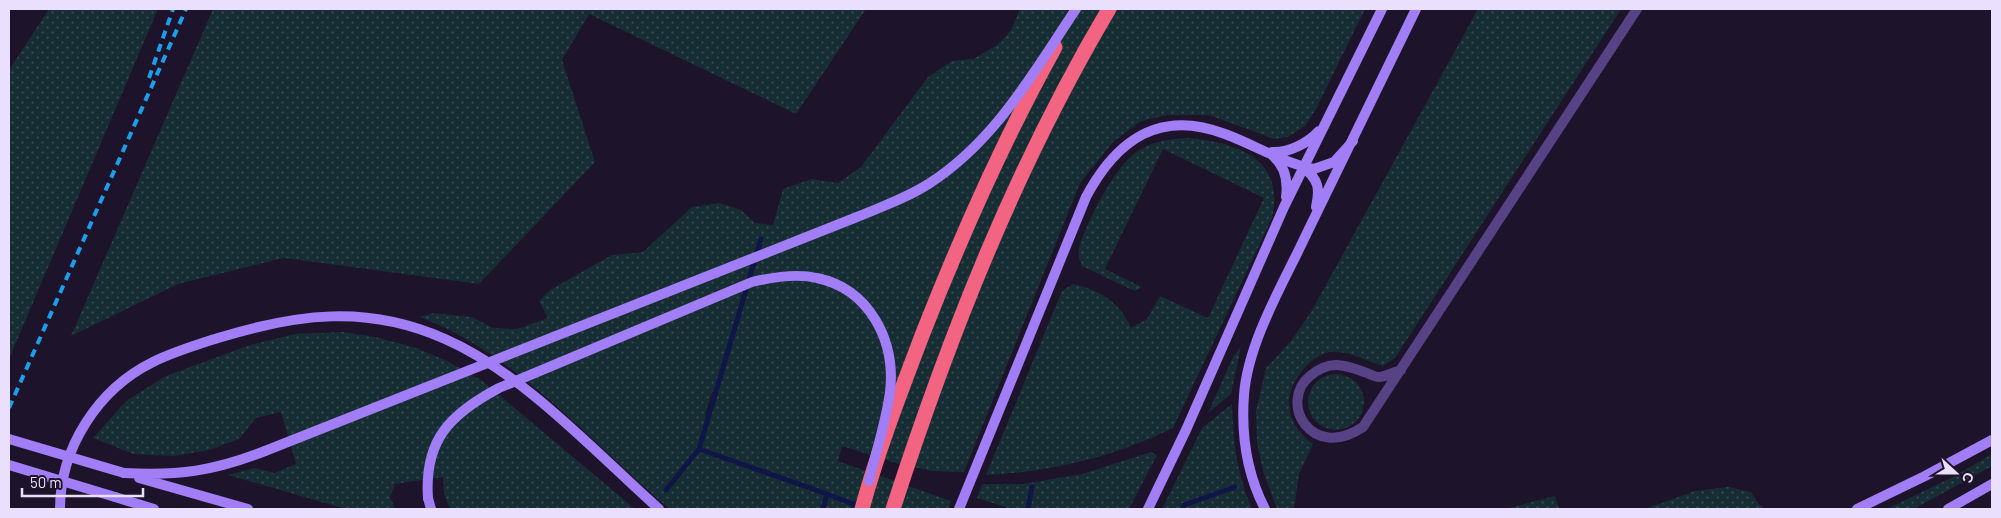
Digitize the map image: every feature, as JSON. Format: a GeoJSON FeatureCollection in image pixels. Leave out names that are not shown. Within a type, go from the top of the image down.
{"type":"FeatureCollection","features":[{"type":"Feature","properties":{"kind":"highway"},"geometry":{"type":"LineString","coordinates":[[862,509],[869,482],[950,265],[1015,124],[1076,9]]}},
{"type":"Feature","properties":{"kind":"highway"},"geometry":{"type":"LineString","coordinates":[[893,509],[917,435],[974,281],[1041,134],[1109,9]]}},
{"type":"Feature","properties":{"kind":"main road"},"geometry":{"type":"LineString","coordinates":[[124,473],[168,475],[201,471],[233,464],[857,218],[928,184],[963,158],[998,123],[1076,9]]}},
{"type":"Feature","properties":{"kind":"main road"},"geometry":{"type":"LineString","coordinates":[[1148,509],[1186,430],[1284,207],[1382,9]]}},
{"type":"Feature","properties":{"kind":"main road"},"geometry":{"type":"LineString","coordinates":[[1265,509],[1252,480],[1245,449],[1246,385],[1259,337],[1416,9]]}},
{"type":"Feature","properties":{"kind":"main road"},"geometry":{"type":"LineString","coordinates":[[959,509],[1086,197],[1106,165],[1134,138],[1150,130],[1188,124],[1208,128],[1304,167],[1314,169],[1328,166],[1334,162],[1353,141]]}},
{"type":"Feature","properties":{"kind":"main road"},"geometry":{"type":"LineString","coordinates":[[1266,151],[1280,152],[1296,147],[1323,127]]}},
{"type":"Feature","properties":{"kind":"main road"},"geometry":{"type":"LineString","coordinates":[[1266,151],[1278,160],[1285,173],[1287,187],[1284,207]]}},
{"type":"Feature","properties":{"kind":"main road"},"geometry":{"type":"LineString","coordinates":[[1304,167],[1312,174],[1319,186],[1315,218]]}},
{"type":"Feature","properties":{"kind":"main road"},"geometry":{"type":"LineString","coordinates":[[431,509],[428,498],[429,462],[435,444],[446,425],[461,410],[476,399],[752,282],[774,277],[800,276],[834,282],[849,290],[874,315],[884,336],[890,371],[890,391],[869,482]]}},
{"type":"Feature","properties":{"kind":"main road"},"geometry":{"type":"LineString","coordinates":[[60,509],[64,476],[70,453],[81,430],[98,405],[128,377],[160,359],[235,333],[301,317],[333,315],[366,317],[418,328],[465,348],[489,362],[556,416],[659,509]]}},
{"type":"Feature","properties":{"kind":"main road"},"geometry":{"type":"LineString","coordinates":[[9,439],[248,509]]}},
{"type":"Feature","properties":{"kind":"main road"},"geometry":{"type":"LineString","coordinates":[[1857,509],[1925,476],[1992,440]]}},
{"type":"Feature","properties":{"kind":"main road"},"geometry":{"type":"LineString","coordinates":[[9,465],[154,509]]}},
{"type":"Feature","properties":{"kind":"main road"},"geometry":{"type":"LineString","coordinates":[[1948,509],[1992,484]]}},
{"type":"Feature","properties":{"kind":"main road"},"geometry":{"type":"LineString","coordinates":[[115,498],[138,509]]}},
{"type":"Feature","properties":{"kind":"street"},"geometry":{"type":"LineString","coordinates":[[1401,370],[1379,377],[1341,364],[1324,367],[1309,376],[1298,393],[1299,409],[1304,424],[1318,436],[1334,440],[1349,437],[1363,427],[1401,370],[1637,9]]}},
{"type":"Feature","properties":{"kind":"shaded area"},"geometry":{"type":"Polygon","coordinates":[[[49,9],[158,9],[9,359],[9,70],[49,9]]]}},
{"type":"Feature","properties":{"kind":"shaded area"},"geometry":{"type":"Polygon","coordinates":[[[213,9],[866,9],[796,114],[589,14],[562,60],[595,162],[479,284],[284,258],[178,284],[71,336],[213,9]]]}},
{"type":"Feature","properties":{"kind":"shaded area"},"geometry":{"type":"Polygon","coordinates":[[[1020,9],[1365,9],[1315,111],[1305,126],[1288,137],[1274,139],[1209,115],[1167,115],[1141,121],[1113,142],[1080,183],[964,472],[932,471],[896,463],[842,446],[838,461],[951,501],[948,509],[670,509],[522,377],[490,354],[456,334],[420,317],[433,313],[472,317],[493,328],[517,329],[548,318],[539,301],[550,290],[612,255],[643,252],[692,207],[720,203],[741,210],[755,223],[773,225],[783,189],[812,179],[838,183],[861,167],[928,77],[952,61],[973,59],[999,44],[1011,30],[1020,9]],[[712,392],[705,415],[710,417],[718,394],[712,392]]]}},
{"type":"Feature","properties":{"kind":"shaded area"},"geometry":{"type":"Polygon","coordinates":[[[1478,9],[1621,9],[1395,358],[1383,366],[1350,354],[1330,352],[1315,359],[1302,371],[1295,381],[1289,400],[1292,419],[1297,428],[1313,444],[1299,474],[1294,509],[1277,509],[1263,471],[1257,442],[1256,411],[1266,368],[1291,341],[1311,312],[1478,9]]]}},
{"type":"Feature","properties":{"kind":"shaded area"},"geometry":{"type":"Polygon","coordinates":[[[1189,138],[1225,144],[1241,150],[1254,158],[1265,168],[1272,181],[1274,198],[1272,218],[1173,428],[1128,447],[1082,461],[1035,470],[986,475],[1062,291],[1073,284],[1108,298],[1121,311],[1131,328],[1147,319],[1160,296],[1208,318],[1264,198],[1163,149],[1105,269],[1142,287],[1136,291],[1130,289],[1082,266],[1079,260],[1079,248],[1094,211],[1110,183],[1127,160],[1141,149],[1154,143],[1189,138]]]}},
{"type":"Feature","properties":{"kind":"shaded area"},"geometry":{"type":"Polygon","coordinates":[[[343,332],[375,337],[416,348],[447,361],[481,380],[635,509],[450,509],[444,494],[443,477],[395,484],[390,497],[395,509],[346,509],[228,475],[254,468],[274,473],[296,464],[281,412],[256,418],[239,439],[209,450],[174,456],[133,454],[93,438],[126,401],[166,376],[250,345],[295,334],[343,332]]]}},
{"type":"Feature","properties":{"kind":"shaded area"},"geometry":{"type":"Polygon","coordinates":[[[1241,346],[1231,394],[1208,413],[1233,357],[1241,346]]]}},
{"type":"Feature","properties":{"kind":"shaded area"},"geometry":{"type":"Polygon","coordinates":[[[1330,374],[1342,374],[1356,382],[1364,396],[1362,413],[1356,422],[1342,430],[1330,430],[1320,425],[1313,418],[1308,408],[1308,396],[1313,386],[1320,379],[1330,374]]]}},
{"type":"Feature","properties":{"kind":"shaded area"},"geometry":{"type":"Polygon","coordinates":[[[1232,404],[1233,431],[1239,471],[1252,509],[1162,509],[1202,428],[1232,404]]]}},
{"type":"Feature","properties":{"kind":"shaded area"},"geometry":{"type":"Polygon","coordinates":[[[1151,452],[1157,455],[1129,509],[1011,509],[977,498],[982,484],[1023,484],[1082,474],[1151,452]]]}},
{"type":"Feature","properties":{"kind":"shaded area"},"geometry":{"type":"Polygon","coordinates":[[[1992,454],[1992,466],[1914,509],[1887,509],[1955,476],[1992,454]]]}},
{"type":"Feature","properties":{"kind":"shaded area"},"geometry":{"type":"Polygon","coordinates":[[[1728,487],[1751,492],[1758,503],[1765,509],[1645,509],[1695,491],[1728,487]]]}},
{"type":"Feature","properties":{"kind":"shaded area"},"geometry":{"type":"Polygon","coordinates":[[[1555,496],[1559,509],[1505,509],[1555,496]]]}},
{"type":"Feature","properties":{"kind":"waterway"},"geometry":{"type":"LineString","coordinates":[[666,490],[699,449],[761,239]]}},
{"type":"Feature","properties":{"kind":"waterway"},"geometry":{"type":"LineString","coordinates":[[699,449],[827,494],[823,509]]}},
{"type":"Feature","properties":{"kind":"waterway"},"geometry":{"type":"LineString","coordinates":[[1028,508],[1032,487]]}},
{"type":"Feature","properties":{"kind":"waterway"},"geometry":{"type":"LineString","coordinates":[[1183,509],[1184,505],[1235,487]]}},
{"type":"Feature","properties":{"kind":"waterway"},"geometry":{"type":"LineString","coordinates":[[827,494],[861,507]]}},
{"type":"Feature","properties":{"kind":"railway"},"geometry":{"type":"LineString","coordinates":[[149,78],[173,9]]}},
{"type":"Feature","properties":{"kind":"railway"},"geometry":{"type":"LineString","coordinates":[[9,408],[186,9]]}}]}
